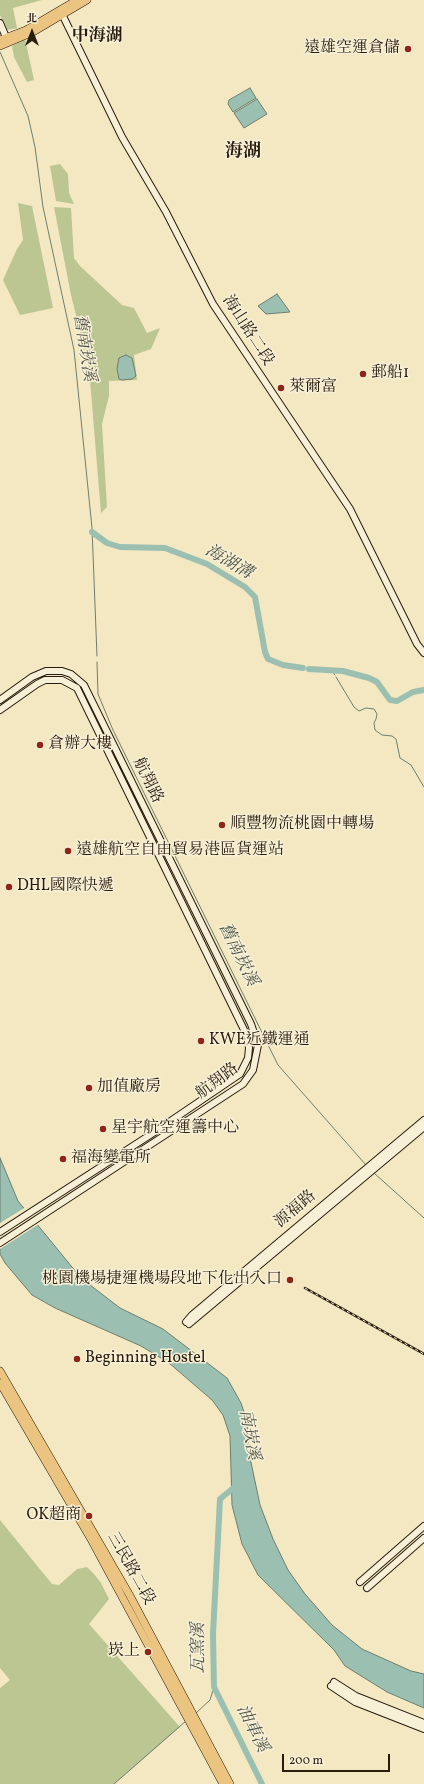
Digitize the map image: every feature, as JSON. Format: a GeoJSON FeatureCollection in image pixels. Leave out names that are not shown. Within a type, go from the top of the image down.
{"type":"FeatureCollection","features":[{"type":"Feature","properties":{"kind":"main road"},"geometry":{"type":"LineString","coordinates":[[62,12],[77,0]]}},
{"type":"Feature","properties":{"kind":"main road"},"geometry":{"type":"LineString","coordinates":[[4,42],[87,0]]}},
{"type":"Feature","properties":{"kind":"main road","name":"三民路二段"},"geometry":{"type":"LineString","coordinates":[[0,1371],[1,1380],[92,1540],[223,1784]]}},
{"type":"Feature","properties":{"kind":"main road","name":"三民路二段"},"geometry":{"type":"LineString","coordinates":[[1,1380],[125,1588],[230,1784]]}},
{"type":"Feature","properties":{"kind":"street","name":"海山路二段"},"geometry":{"type":"LineString","coordinates":[[62,12],[122,137],[166,212],[213,304],[350,509],[417,644],[424,653]]}},
{"type":"Feature","properties":{"kind":"street"},"geometry":{"type":"LineString","coordinates":[[0,23],[4,42]]}},
{"type":"Feature","properties":{"kind":"street","name":"航翔路"},"geometry":{"type":"LineString","coordinates":[[0,700],[32,677],[46,671],[62,671],[71,674],[84,684],[251,1024],[258,1045],[253,1070],[243,1084],[0,1243]]}},
{"type":"Feature","properties":{"kind":"street","name":"航翔路"},"geometry":{"type":"LineString","coordinates":[[0,710],[36,684],[45,680],[62,680],[77,688],[248,1038],[249,1043],[248,1058],[240,1074],[0,1232]]}},
{"type":"Feature","properties":{"kind":"street","name":"源福路"},"geometry":{"type":"LineString","coordinates":[[424,1120],[192,1314],[188,1323],[424,1127]]}},
{"type":"Feature","properties":{"kind":"street"},"geometry":{"type":"LineString","coordinates":[[360,1582],[424,1526]]}},
{"type":"Feature","properties":{"kind":"street"},"geometry":{"type":"LineString","coordinates":[[367,1588],[424,1538]]}},
{"type":"Feature","properties":{"kind":"street"},"geometry":{"type":"LineString","coordinates":[[424,1723],[356,1696],[332,1684],[355,1702],[424,1729]]}},
{"type":"Feature","properties":{"kind":"green space"},"geometry":{"type":"Polygon","coordinates":[[[0,0],[42,0],[13,8],[17,28],[7,30],[0,15],[0,0]]]}},
{"type":"Feature","properties":{"kind":"green space"},"geometry":{"type":"Polygon","coordinates":[[[25,39],[34,80],[27,82],[14,57],[12,46],[25,39]]]}},
{"type":"Feature","properties":{"kind":"green space"},"geometry":{"type":"Polygon","coordinates":[[[60,164],[68,174],[69,193],[74,204],[56,201],[50,166],[60,164]]]}},
{"type":"Feature","properties":{"kind":"green space"},"geometry":{"type":"Polygon","coordinates":[[[18,203],[32,206],[53,308],[20,315],[3,280],[17,249],[23,240],[18,203]]]}},
{"type":"Feature","properties":{"kind":"green space"},"geometry":{"type":"Polygon","coordinates":[[[54,207],[71,208],[74,258],[80,266],[122,305],[134,308],[147,333],[160,328],[151,349],[134,355],[137,380],[109,381],[109,396],[102,424],[107,507],[101,513],[89,368],[71,295],[54,207]]]}},
{"type":"Feature","properties":{"kind":"green space"},"geometry":{"type":"Polygon","coordinates":[[[0,1520],[52,1584],[59,1585],[77,1569],[87,1567],[94,1574],[101,1583],[109,1599],[89,1624],[180,1727],[114,1784],[0,1784],[0,1688],[10,1680],[0,1668],[0,1520]]]}},
{"type":"Feature","properties":{"kind":"shaded area"},"geometry":{"type":"Polygon","coordinates":[[[250,88],[256,98],[233,112],[228,104],[229,100],[250,88]]]}},
{"type":"Feature","properties":{"kind":"shaded area"},"geometry":{"type":"Polygon","coordinates":[[[257,99],[267,114],[244,128],[234,113],[257,99]]]}},
{"type":"Feature","properties":{"kind":"shaded area"},"geometry":{"type":"Polygon","coordinates":[[[277,294],[290,312],[266,314],[258,306],[277,294]]]}},
{"type":"Feature","properties":{"kind":"shaded area"},"geometry":{"type":"Polygon","coordinates":[[[126,355],[132,358],[136,376],[132,379],[122,380],[119,379],[117,369],[119,358],[126,355]]]}},
{"type":"Feature","properties":{"kind":"shaded area"},"geometry":{"type":"Polygon","coordinates":[[[0,1158],[18,1201],[81,1278],[120,1308],[163,1329],[227,1378],[241,1403],[247,1421],[248,1448],[260,1505],[273,1539],[288,1570],[305,1594],[332,1625],[362,1649],[411,1671],[424,1674],[424,1708],[387,1692],[345,1666],[334,1650],[258,1575],[242,1544],[232,1505],[230,1436],[223,1415],[212,1400],[169,1363],[141,1346],[55,1308],[32,1295],[5,1263],[0,1254],[0,1158]]]}},
{"type":"Feature","properties":{"kind":"pier"},"geometry":{"type":"Polygon","coordinates":[[[26,1207],[39,1224],[0,1249],[0,1223],[26,1207]]]}},
{"type":"Feature","properties":{"kind":"waterway","name":"舊南崁溪"},"geometry":{"type":"LineString","coordinates":[[0,52],[28,116],[35,147],[43,207],[74,350],[92,528],[97,656]]}},
{"type":"Feature","properties":{"kind":"waterway","name":"海湖溝"},"geometry":{"type":"LineString","coordinates":[[92,532],[107,543],[120,547],[165,548],[207,564],[245,587],[255,597],[265,652],[268,659],[283,665],[303,668]]}},
{"type":"Feature","properties":{"kind":"waterway","name":"舊南崁溪"},"geometry":{"type":"LineString","coordinates":[[97,662],[98,694],[113,730],[278,1065],[366,1165]]}},
{"type":"Feature","properties":{"kind":"waterway","name":"海湖溝"},"geometry":{"type":"LineString","coordinates":[[309,669],[343,671],[369,678],[377,682],[390,700],[397,701],[413,692],[424,690]]}},
{"type":"Feature","properties":{"kind":"waterway","name":"海湖溝"},"geometry":{"type":"LineString","coordinates":[[331,670],[335,675]]}},
{"type":"Feature","properties":{"kind":"waterway"},"geometry":{"type":"LineString","coordinates":[[336,677],[354,707],[359,711],[366,708],[374,709],[377,714],[374,723],[375,730],[382,735],[392,736],[396,739],[400,758],[411,765],[424,787]]}},
{"type":"Feature","properties":{"kind":"waterway","name":"舊南崁溪"},"geometry":{"type":"LineString","coordinates":[[374,1173],[424,1218]]}},
{"type":"Feature","properties":{"kind":"waterway","name":"瓦窯溪"},"geometry":{"type":"LineString","coordinates":[[237,1485],[220,1499],[213,1634],[214,1687],[262,1784]]}},
{"type":"Feature","properties":{"kind":"waterway","name":"瓦窯溪"},"geometry":{"type":"LineString","coordinates":[[196,1713],[210,1700],[214,1687]]}},
{"type":"Feature","properties":{"kind":"waterway","name":"瓦窯溪"},"geometry":{"type":"LineString","coordinates":[[114,1784],[186,1721]]}},
{"type":"Feature","properties":{"kind":"railway"},"geometry":{"type":"LineString","coordinates":[[305,1288],[424,1354]]}},
{"type":"Feature","properties":{"kind":"place","name":"遠雄空運倉儲"},"geometry":{"type":"Point","coordinates":[408,49]}},
{"type":"Feature","properties":{"kind":"place","name":"郵船1"},"geometry":{"type":"Point","coordinates":[363,374]}},
{"type":"Feature","properties":{"kind":"place","name":"萊爾富"},"geometry":{"type":"Point","coordinates":[281,388]}},
{"type":"Feature","properties":{"kind":"place","name":"倉辦大樓"},"geometry":{"type":"Point","coordinates":[40,745]}},
{"type":"Feature","properties":{"kind":"place","name":"順豐物流桃園中轉場"},"geometry":{"type":"Point","coordinates":[222,825]}},
{"type":"Feature","properties":{"kind":"place","name":"遠雄航空自由貿易港區貨運站"},"geometry":{"type":"Point","coordinates":[68,851]}},
{"type":"Feature","properties":{"kind":"place","name":"DHL國際快遞"},"geometry":{"type":"Point","coordinates":[9,887]}},
{"type":"Feature","properties":{"kind":"place","name":"KWE近鐵運通"},"geometry":{"type":"Point","coordinates":[201,1041]}},
{"type":"Feature","properties":{"kind":"place","name":"加值廠房"},"geometry":{"type":"Point","coordinates":[89,1088]}},
{"type":"Feature","properties":{"kind":"place","name":"星宇航空運籌中心"},"geometry":{"type":"Point","coordinates":[103,1129]}},
{"type":"Feature","properties":{"kind":"place","name":"福海變電所"},"geometry":{"type":"Point","coordinates":[63,1159]}},
{"type":"Feature","properties":{"kind":"place","name":"桃園機場捷運機場段地下化出入口"},"geometry":{"type":"Point","coordinates":[290,1280]}},
{"type":"Feature","properties":{"kind":"place","name":"Beginning Hostel"},"geometry":{"type":"Point","coordinates":[77,1359]}},
{"type":"Feature","properties":{"kind":"place","name":"OK超商"},"geometry":{"type":"Point","coordinates":[89,1516]}},
{"type":"Feature","properties":{"kind":"place","name":"崁上"},"geometry":{"type":"Point","coordinates":[148,1652]}},
{"type":"Feature","properties":{"kind":"district","name":"中海湖"},"geometry":{"type":"Point","coordinates":[97,37]}},
{"type":"Feature","properties":{"kind":"district","name":"海湖"},"geometry":{"type":"Point","coordinates":[243,153]}},
{"type":"Feature","properties":{"kind":"water label","name":"南崁溪"},"geometry":{"type":"Point","coordinates":[248,1435]}},
{"type":"Feature","properties":{"kind":"water label","name":"油車溪"},"geometry":{"type":"Point","coordinates":[251,1729]}}]}
